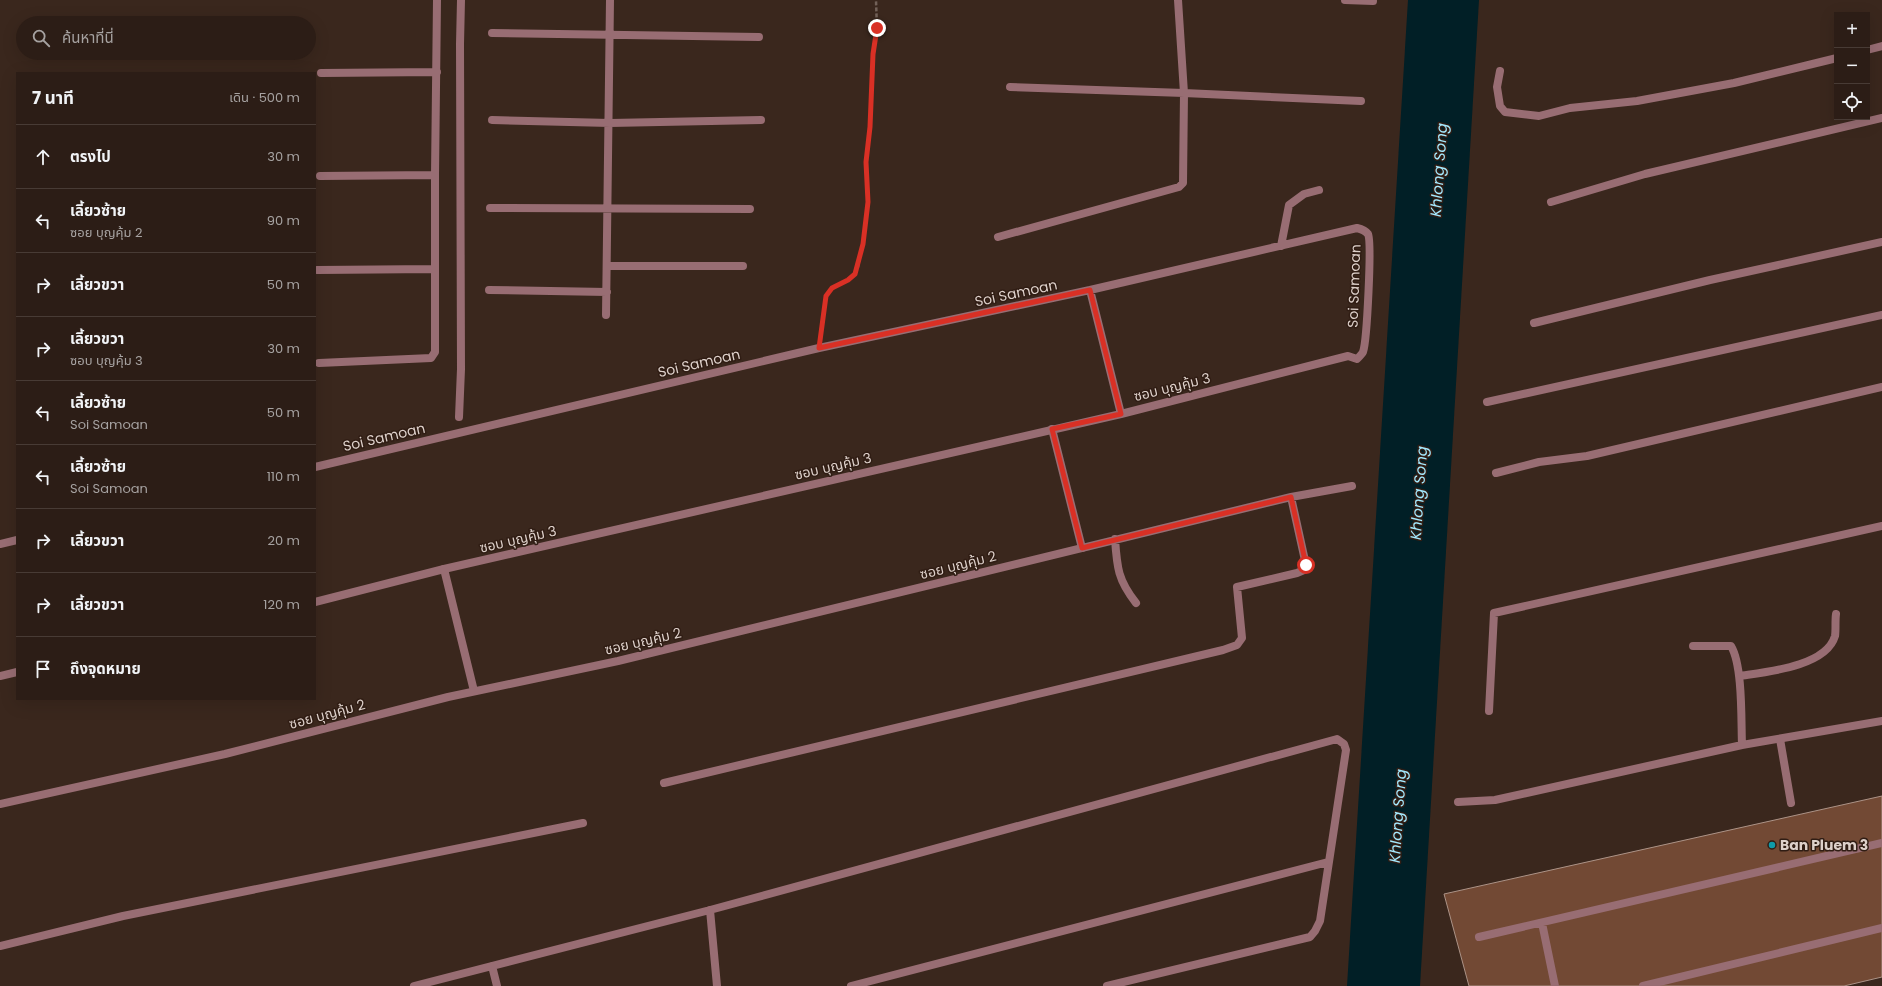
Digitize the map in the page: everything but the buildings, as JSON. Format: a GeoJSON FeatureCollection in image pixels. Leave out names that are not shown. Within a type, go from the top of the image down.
{"type":"FeatureCollection","features":[{"type":"Feature","properties":{"kind":"street"},"geometry":{"type":"LineString","coordinates":[[319,363],[431,358],[434,356],[437,0]]}},
{"type":"Feature","properties":{"kind":"street"},"geometry":{"type":"LineString","coordinates":[[460,417],[461,0]]}},
{"type":"Feature","properties":{"kind":"street"},"geometry":{"type":"LineString","coordinates":[[606,315],[610,123],[610,0]]}},
{"type":"Feature","properties":{"kind":"street"},"geometry":{"type":"LineString","coordinates":[[998,237],[1179,187],[1183,183],[1184,92],[1178,0]]}},
{"type":"Feature","properties":{"kind":"street"},"geometry":{"type":"LineString","coordinates":[[1345,0],[1373,1]]}},
{"type":"Feature","properties":{"kind":"street"},"geometry":{"type":"LineString","coordinates":[[492,34],[759,37]]}},
{"type":"Feature","properties":{"kind":"street"},"geometry":{"type":"LineString","coordinates":[[1870,49],[1882,46]]}},
{"type":"Feature","properties":{"kind":"street"},"geometry":{"type":"LineString","coordinates":[[1500,71],[1497,87],[1498,102],[1505,112],[1539,116],[1570,108],[1637,101],[1734,83],[1834,59]]}},
{"type":"Feature","properties":{"kind":"street"},"geometry":{"type":"LineString","coordinates":[[321,73],[437,72]]}},
{"type":"Feature","properties":{"kind":"street"},"geometry":{"type":"LineString","coordinates":[[1010,87],[1184,92],[1362,101]]}},
{"type":"Feature","properties":{"kind":"street"},"geometry":{"type":"LineString","coordinates":[[1551,202],[1660,170],[1882,118]]}},
{"type":"Feature","properties":{"kind":"street"},"geometry":{"type":"LineString","coordinates":[[492,120],[610,123],[761,120]]}},
{"type":"Feature","properties":{"kind":"street"},"geometry":{"type":"LineString","coordinates":[[320,176],[435,175]]}},
{"type":"Feature","properties":{"kind":"street"},"geometry":{"type":"LineString","coordinates":[[1281,246],[1289,205],[1304,194],[1319,190]]}},
{"type":"Feature","properties":{"kind":"street"},"geometry":{"type":"LineString","coordinates":[[490,208],[750,209]]}},
{"type":"Feature","properties":{"kind":"street","name":"Soi Samoan"},"geometry":{"type":"LineString","coordinates":[[316,467],[819,348],[1090,290],[1357,228],[1364,230],[1368,235],[1370,253],[1368,299],[1363,352],[1357,359]]}},
{"type":"Feature","properties":{"kind":"street"},"geometry":{"type":"LineString","coordinates":[[1534,323],[1710,280],[1882,242]]}},
{"type":"Feature","properties":{"kind":"street"},"geometry":{"type":"LineString","coordinates":[[607,266],[743,266]]}},
{"type":"Feature","properties":{"kind":"street"},"geometry":{"type":"LineString","coordinates":[[318,270],[435,269]]}},
{"type":"Feature","properties":{"kind":"street"},"geometry":{"type":"LineString","coordinates":[[489,290],[607,292]]}},
{"type":"Feature","properties":{"kind":"street"},"geometry":{"type":"LineString","coordinates":[[1090,290],[1121,414]]}},
{"type":"Feature","properties":{"kind":"street"},"geometry":{"type":"LineString","coordinates":[[1487,402],[1882,315]]}},
{"type":"Feature","properties":{"kind":"street","name":"ซอบ บุญคุ้ม 3"},"geometry":{"type":"LineString","coordinates":[[316,602],[444,569],[1121,414],[1348,356],[1357,359]]}},
{"type":"Feature","properties":{"kind":"street"},"geometry":{"type":"LineString","coordinates":[[1496,473],[1539,462],[1595,454],[1882,387]]}},
{"type":"Feature","properties":{"kind":"street"},"geometry":{"type":"LineString","coordinates":[[1052,429],[1082,548]]}},
{"type":"Feature","properties":{"kind":"street","name":"ซอย บุญคุ้ม 2"},"geometry":{"type":"LineString","coordinates":[[0,804],[225,754],[474,691],[618,661],[1291,497],[1352,486]]}},
{"type":"Feature","properties":{"kind":"street"},"geometry":{"type":"LineString","coordinates":[[664,783],[1223,650],[1237,645],[1242,638],[1237,587],[1297,573],[1304,570],[1306,565],[1291,497]]}},
{"type":"Feature","properties":{"kind":"street"},"geometry":{"type":"LineString","coordinates":[[1489,711],[1494,613],[1882,526]]}},
{"type":"Feature","properties":{"kind":"street"},"geometry":{"type":"LineString","coordinates":[[0,544],[16,540]]}},
{"type":"Feature","properties":{"kind":"street"},"geometry":{"type":"LineString","coordinates":[[1115,540],[1117,567],[1120,579],[1136,603]]}},
{"type":"Feature","properties":{"kind":"street"},"geometry":{"type":"LineString","coordinates":[[444,569],[474,691]]}},
{"type":"Feature","properties":{"kind":"street"},"geometry":{"type":"LineString","coordinates":[[1739,676],[1773,671],[1811,660],[1826,650],[1834,637],[1836,614]]}},
{"type":"Feature","properties":{"kind":"street"},"geometry":{"type":"LineString","coordinates":[[1693,646],[1731,646],[1735,652],[1739,676],[1742,745]]}},
{"type":"Feature","properties":{"kind":"street"},"geometry":{"type":"LineString","coordinates":[[0,676],[16,672]]}},
{"type":"Feature","properties":{"kind":"street"},"geometry":{"type":"LineString","coordinates":[[1458,802],[1495,800],[1742,745],[1882,720]]}},
{"type":"Feature","properties":{"kind":"street"},"geometry":{"type":"LineString","coordinates":[[414,986],[710,910],[1337,739],[1344,744],[1346,750],[1320,921],[1310,937],[1107,986]]}},
{"type":"Feature","properties":{"kind":"street"},"geometry":{"type":"LineString","coordinates":[[1780,739],[1791,803]]}},
{"type":"Feature","properties":{"kind":"street"},"geometry":{"type":"LineString","coordinates":[[0,946],[123,916],[583,823]]}},
{"type":"Feature","properties":{"kind":"street"},"geometry":{"type":"LineString","coordinates":[[1480,938],[1882,844]]}},
{"type":"Feature","properties":{"kind":"street"},"geometry":{"type":"LineString","coordinates":[[851,986],[1328,862]]}},
{"type":"Feature","properties":{"kind":"street"},"geometry":{"type":"LineString","coordinates":[[710,910],[717,986]]}},
{"type":"Feature","properties":{"kind":"street"},"geometry":{"type":"LineString","coordinates":[[1542,923],[1555,986]]}},
{"type":"Feature","properties":{"kind":"street"},"geometry":{"type":"LineString","coordinates":[[1643,986],[1882,928]]}},
{"type":"Feature","properties":{"kind":"street"},"geometry":{"type":"LineString","coordinates":[[492,966],[497,986]]}},
{"type":"Feature","properties":{"kind":"path"},"geometry":{"type":"LineString","coordinates":[[819,348],[826,296],[832,288],[848,280],[855,274],[863,244],[868,202],[866,162],[870,127],[873,54],[877,31],[876,0]]}},
{"type":"Feature","properties":{"kind":"water","name":"Khlong Song"},"geometry":{"type":"Polygon","coordinates":[[[1408,0],[1479,0],[1420,986],[1347,986],[1408,0]]]}},
{"type":"Feature","properties":{"kind":"place","name":"Ban Pluem 3"},"geometry":{"type":"Point","coordinates":[1772,845]}},
{"type":"Feature","properties":{"kind":"route"},"geometry":{"type":"LineString","coordinates":[[877,28],[873,54],[870,127],[866,162],[868,202],[862,254],[855,274],[848,280],[832,288],[826,296],[819,348],[1090,290],[1121,414],[1052,429],[1082,548],[1291,497],[1306,565]]}}]}
